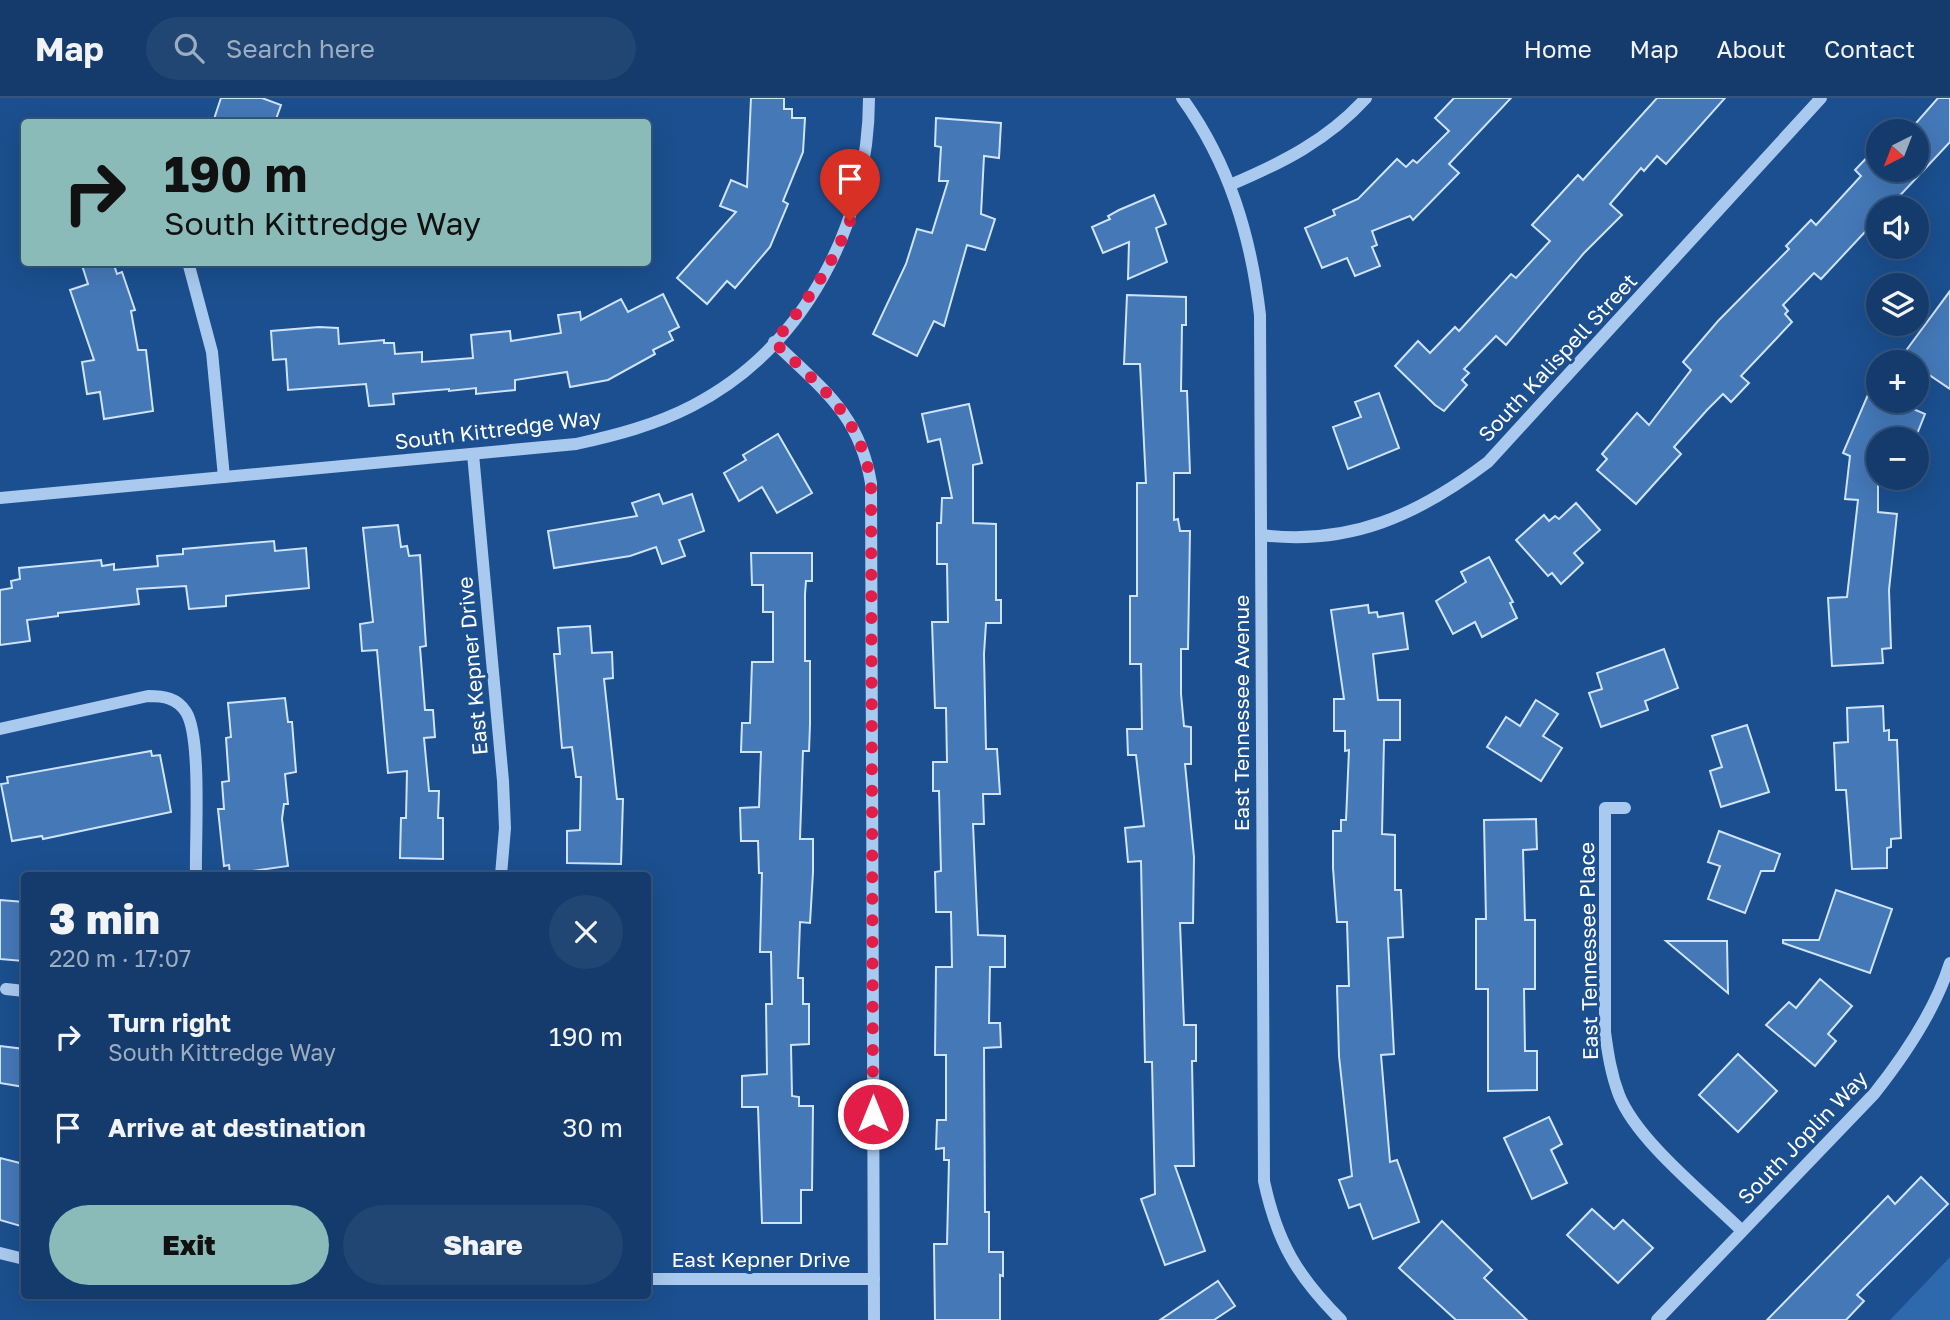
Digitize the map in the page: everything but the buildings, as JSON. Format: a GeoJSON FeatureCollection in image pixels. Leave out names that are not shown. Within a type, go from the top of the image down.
{"type":"FeatureCollection","features":[{"type":"Feature","properties":{"kind":"street","name":"South Kittredge Way"},"geometry":{"type":"LineString","coordinates":[[0,498],[576,444],[629,432],[695,404],[740,374],[774,342],[809,301],[836,255],[850,221],[864,170],[869,98]]}},
{"type":"Feature","properties":{"kind":"street","name":"East Tennessee Avenue"},"geometry":{"type":"LineString","coordinates":[[1182,98],[1215,151],[1230,185],[1246,231],[1260,315],[1264,1181],[1272,1222],[1290,1259],[1314,1293],[1341,1320]]}},
{"type":"Feature","properties":{"kind":"street"},"geometry":{"type":"LineString","coordinates":[[1230,185],[1291,159],[1324,137],[1366,98]]}},
{"type":"Feature","properties":{"kind":"street","name":"South Kalispell Street"},"geometry":{"type":"LineString","coordinates":[[1261,535],[1299,540],[1333,537],[1415,510],[1453,488],[1488,462],[1821,98]]}},
{"type":"Feature","properties":{"kind":"street"},"geometry":{"type":"LineString","coordinates":[[189,266],[212,352],[224,477]]}},
{"type":"Feature","properties":{"kind":"street"},"geometry":{"type":"LineString","coordinates":[[774,342],[836,402],[853,424],[866,456],[871,483],[874,1320]]}},
{"type":"Feature","properties":{"kind":"street","name":"East Kepner Drive"},"geometry":{"type":"LineString","coordinates":[[473,454],[503,781],[505,828],[501,872]]}},
{"type":"Feature","properties":{"kind":"street"},"geometry":{"type":"LineString","coordinates":[[0,729],[148,696],[163,696],[178,702],[188,715],[195,747],[196,872]]}},
{"type":"Feature","properties":{"kind":"street","name":"East Tennessee Place"},"geometry":{"type":"LineString","coordinates":[[1625,808],[1605,808],[1605,1032],[1609,1066],[1620,1098],[1642,1133],[1742,1231]]}},
{"type":"Feature","properties":{"kind":"street","name":"South Joplin Way"},"geometry":{"type":"LineString","coordinates":[[1657,1320],[1874,1094],[1900,1061],[1931,1008],[1950,963]]}},
{"type":"Feature","properties":{"kind":"street"},"geometry":{"type":"LineString","coordinates":[[6,989],[21,991]]}},
{"type":"Feature","properties":{"kind":"street"},"geometry":{"type":"LineString","coordinates":[[0,1253],[21,1258]]}},
{"type":"Feature","properties":{"kind":"street","name":"East Kepner Drive"},"geometry":{"type":"LineString","coordinates":[[651,1279],[874,1279]]}},
{"type":"Feature","properties":{"kind":"shaded area"},"geometry":{"type":"Polygon","coordinates":[[[1950,1257],[1950,1320],[1890,1320],[1950,1257]]]}},
{"type":"Feature","properties":{"kind":"route"},"geometry":{"type":"LineString","coordinates":[[850,221],[836,255],[809,301],[774,342],[836,402],[853,424],[866,456],[871,483],[873,1114]]}}]}
